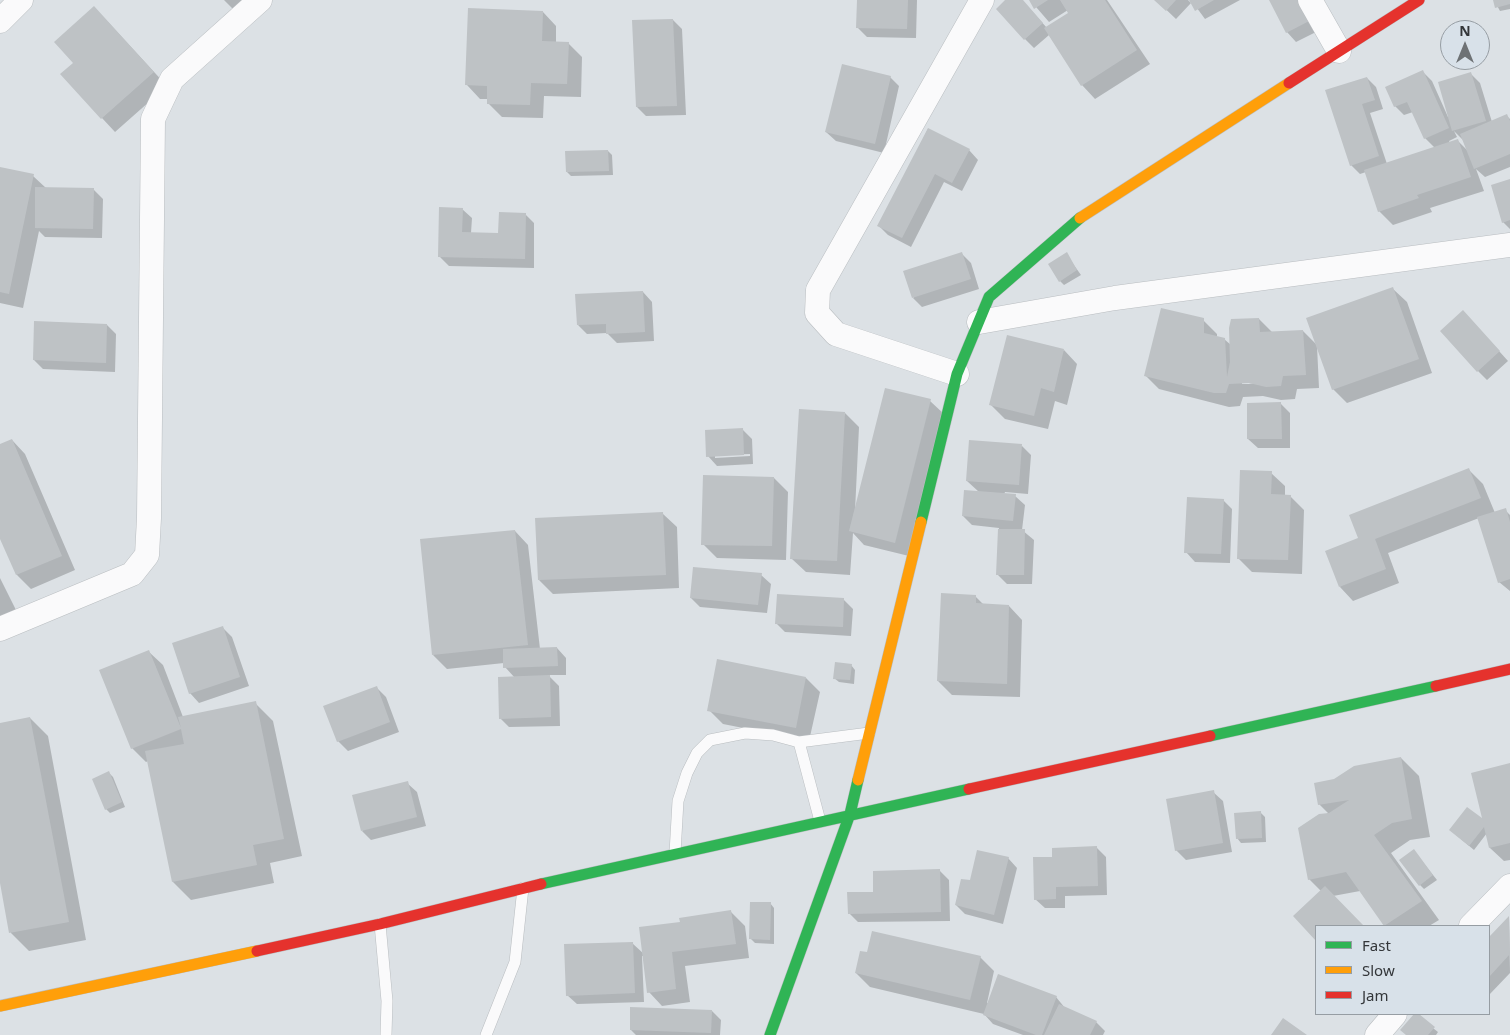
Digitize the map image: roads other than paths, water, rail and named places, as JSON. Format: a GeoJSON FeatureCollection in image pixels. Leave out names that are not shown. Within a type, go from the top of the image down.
{"type":"FeatureCollection","features":[{"type":"Feature","properties":{"kind":"main road"},"geometry":{"type":"LineString","coordinates":[[770,1035],[850,814],[957,374],[989,297],[1079,218],[1419,0]]}},
{"type":"Feature","properties":{"kind":"main road"},"geometry":{"type":"LineString","coordinates":[[0,1006],[380,924],[523,888],[850,814],[1510,669]]}},
{"type":"Feature","properties":{"kind":"street"},"geometry":{"type":"LineString","coordinates":[[0,21],[21,0]]}},
{"type":"Feature","properties":{"kind":"street"},"geometry":{"type":"LineString","coordinates":[[0,629],[132,574],[147,555],[153,119],[172,79],[260,0]]}},
{"type":"Feature","properties":{"kind":"street"},"geometry":{"type":"LineString","coordinates":[[957,374],[836,334],[817,313],[818,290],[982,0]]}},
{"type":"Feature","properties":{"kind":"street"},"geometry":{"type":"LineString","coordinates":[[1310,0],[1340,50]]}},
{"type":"Feature","properties":{"kind":"street"},"geometry":{"type":"LineString","coordinates":[[979,322],[1115,298],[1510,245]]}},
{"type":"Feature","properties":{"kind":"street"},"geometry":{"type":"LineString","coordinates":[[1473,925],[1510,886]]}},
{"type":"Feature","properties":{"kind":"street"},"geometry":{"type":"LineString","coordinates":[[1377,1035],[1394,1015]]}},
{"type":"Feature","properties":{"kind":"lane"},"geometry":{"type":"LineString","coordinates":[[675,854],[678,801],[686,774],[697,753],[710,740],[746,734],[774,735],[799,742],[870,734]]}},
{"type":"Feature","properties":{"kind":"lane"},"geometry":{"type":"LineString","coordinates":[[799,742],[820,821]]}},
{"type":"Feature","properties":{"kind":"lane"},"geometry":{"type":"LineString","coordinates":[[486,1035],[515,962],[523,888]]}},
{"type":"Feature","properties":{"kind":"lane"},"geometry":{"type":"LineString","coordinates":[[380,924],[387,1001],[386,1035]]}}]}
